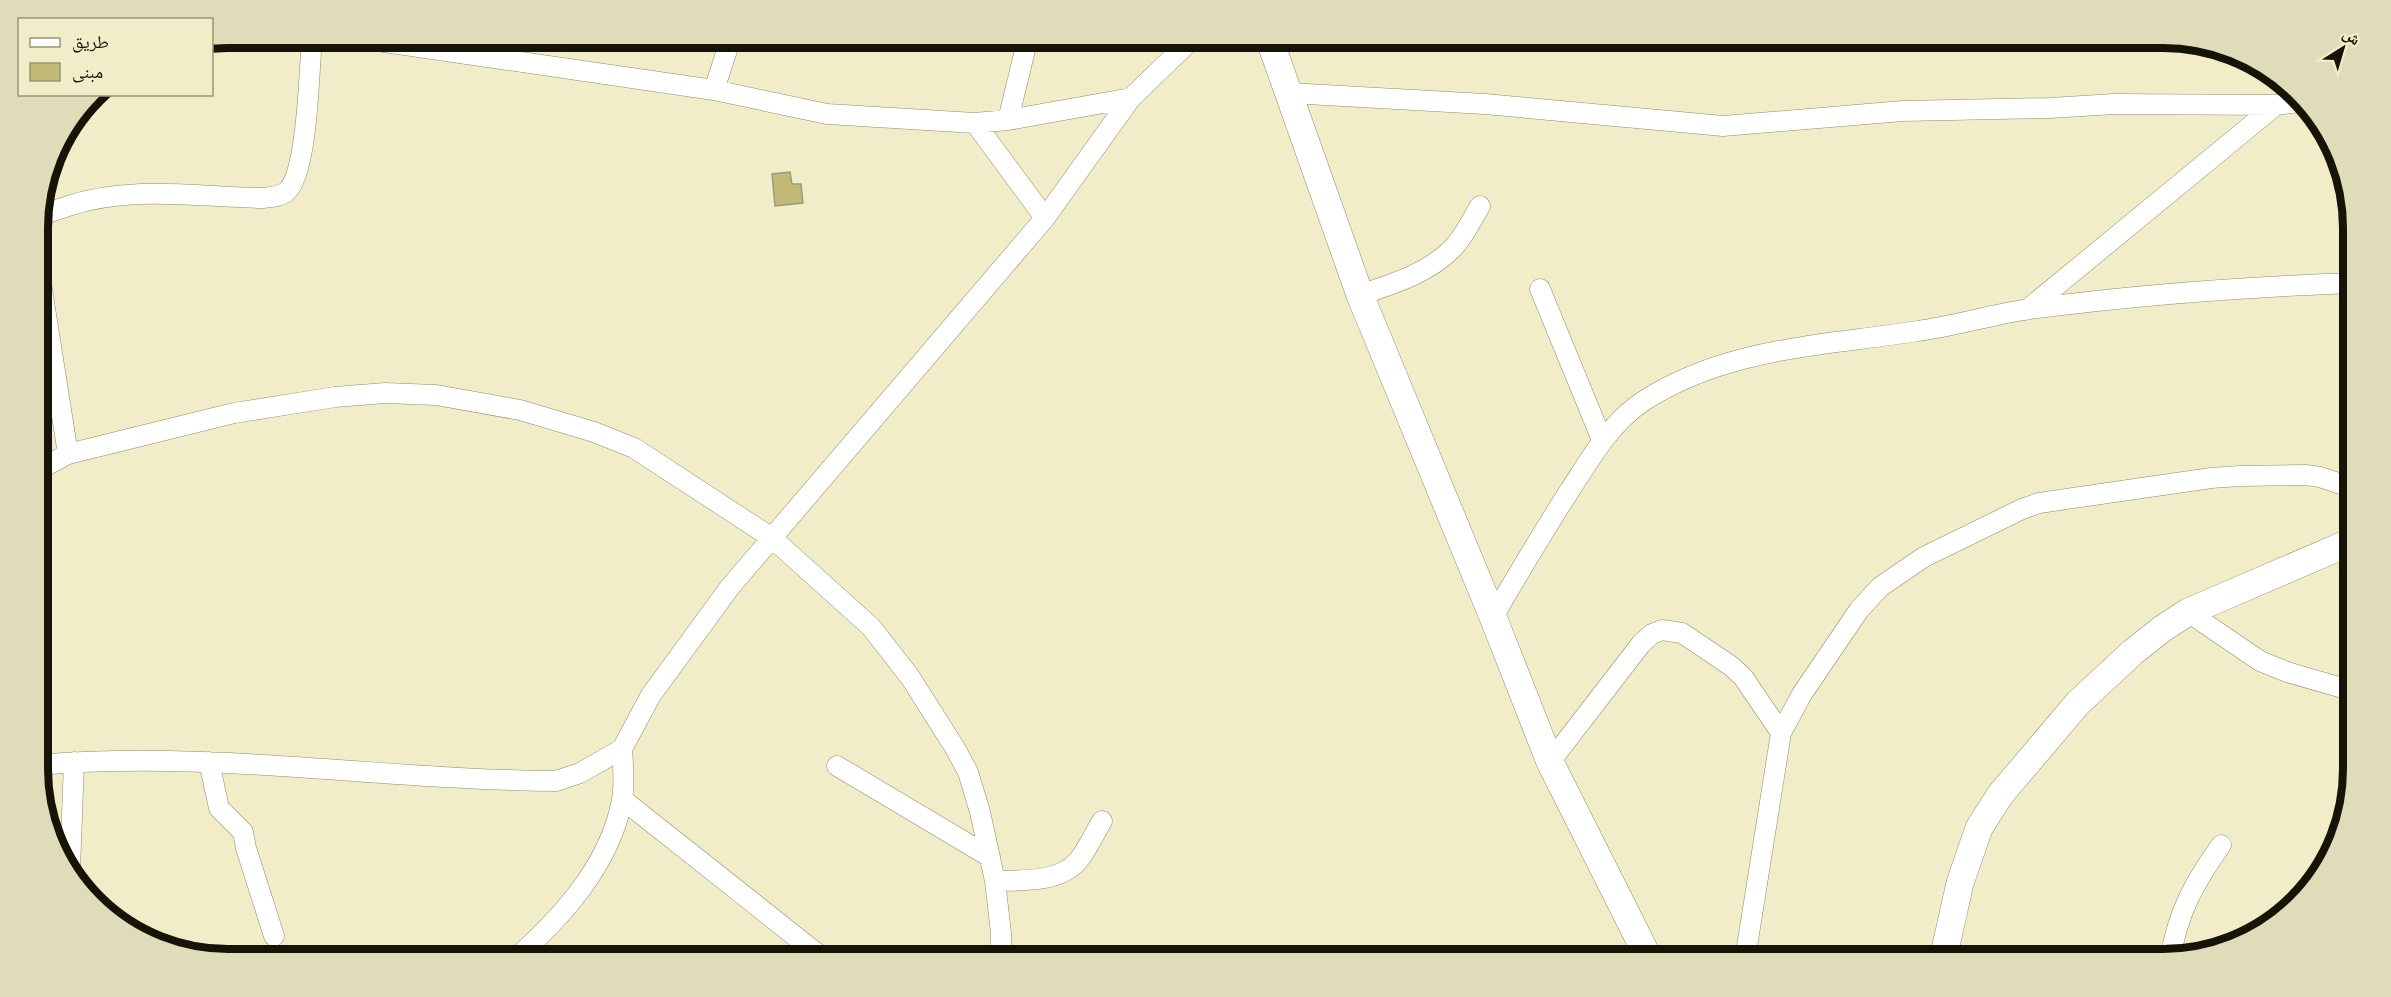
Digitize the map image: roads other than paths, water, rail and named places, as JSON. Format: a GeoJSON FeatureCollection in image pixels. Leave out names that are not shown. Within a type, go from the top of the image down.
{"type":"FeatureCollection","features":[{"type":"Feature","properties":{"kind":"main road"},"geometry":{"type":"LineString","coordinates":[[1273,48],[1360,296],[1493,617],[1550,762],[1643,949]]}},
{"type":"Feature","properties":{"kind":"main road"},"geometry":{"type":"LineString","coordinates":[[1945,949],[1954,905],[1973,843],[1987,814],[2038,748],[2085,696],[2147,641],[2188,612],[2343,545]]}},
{"type":"Feature","properties":{"kind":"street"},"geometry":{"type":"LineString","coordinates":[[48,213],[73,204],[115,195],[160,192],[263,198],[278,196],[286,192],[298,172],[301,156],[311,48]]}},
{"type":"Feature","properties":{"kind":"street"},"geometry":{"type":"LineString","coordinates":[[426,48],[714,90],[827,114],[975,123],[1008,120],[1131,98]]}},
{"type":"Feature","properties":{"kind":"street"},"geometry":{"type":"LineString","coordinates":[[714,90],[728,48]]}},
{"type":"Feature","properties":{"kind":"street"},"geometry":{"type":"LineString","coordinates":[[1008,120],[1026,48]]}},
{"type":"Feature","properties":{"kind":"street"},"geometry":{"type":"LineString","coordinates":[[526,949],[548,928],[597,866],[611,836],[622,799],[624,780],[622,749],[651,695],[730,587],[1045,218],[1131,98],[1183,48]]}},
{"type":"Feature","properties":{"kind":"street"},"geometry":{"type":"LineString","coordinates":[[1289,93],[1485,104],[1723,126],[1902,111],[2050,108],[2114,104],[2276,105],[2292,103]]}},
{"type":"Feature","properties":{"kind":"street"},"geometry":{"type":"LineString","coordinates":[[2028,309],[2276,105]]}},
{"type":"Feature","properties":{"kind":"street"},"geometry":{"type":"LineString","coordinates":[[975,123],[1045,218]]}},
{"type":"Feature","properties":{"kind":"street"},"geometry":{"type":"LineString","coordinates":[[1360,296],[1409,277],[1434,263],[1462,237],[1480,206]]}},
{"type":"Feature","properties":{"kind":"street"},"geometry":{"type":"LineString","coordinates":[[1493,617],[1534,546],[1602,440],[1642,402],[1686,379],[1730,361],[1778,350],[1947,327],[2028,309],[2266,286],[2343,283]]}},
{"type":"Feature","properties":{"kind":"street"},"geometry":{"type":"LineString","coordinates":[[1540,289],[1602,440]]}},
{"type":"Feature","properties":{"kind":"street"},"geometry":{"type":"LineString","coordinates":[[48,327],[68,454]]}},
{"type":"Feature","properties":{"kind":"street"},"geometry":{"type":"LineString","coordinates":[[48,465],[68,454],[257,409],[375,393],[436,395],[520,410],[594,432],[634,448],[772,538],[871,627],[910,676],[955,747],[968,772],[980,812],[995,881],[1001,949]]}},
{"type":"Feature","properties":{"kind":"street"},"geometry":{"type":"LineString","coordinates":[[1747,949],[1781,733],[1802,694],[1858,610],[1880,587],[1924,557],[2022,508],[2039,503],[2211,478],[2240,476],[2306,475],[2343,485]]}},
{"type":"Feature","properties":{"kind":"street"},"geometry":{"type":"LineString","coordinates":[[2188,612],[2260,661],[2287,672],[2343,688]]}},
{"type":"Feature","properties":{"kind":"street"},"geometry":{"type":"LineString","coordinates":[[1550,762],[1641,644],[1652,634],[1662,630],[1682,633],[1737,671],[1781,733]]}},
{"type":"Feature","properties":{"kind":"street"},"geometry":{"type":"LineString","coordinates":[[48,764],[74,762],[209,762],[556,781],[580,773],[622,749]]}},
{"type":"Feature","properties":{"kind":"street"},"geometry":{"type":"LineString","coordinates":[[71,855],[74,762]]}},
{"type":"Feature","properties":{"kind":"street"},"geometry":{"type":"LineString","coordinates":[[209,762],[219,808],[243,832],[246,849],[273,936]]}},
{"type":"Feature","properties":{"kind":"street"},"geometry":{"type":"LineString","coordinates":[[837,766],[990,857]]}},
{"type":"Feature","properties":{"kind":"street"},"geometry":{"type":"LineString","coordinates":[[622,799],[804,949]]}},
{"type":"Feature","properties":{"kind":"street"},"geometry":{"type":"LineString","coordinates":[[995,881],[1040,878],[1062,873],[1077,862],[1102,821]]}},
{"type":"Feature","properties":{"kind":"street"},"geometry":{"type":"LineString","coordinates":[[2172,949],[2188,894],[2221,845]]}}]}
